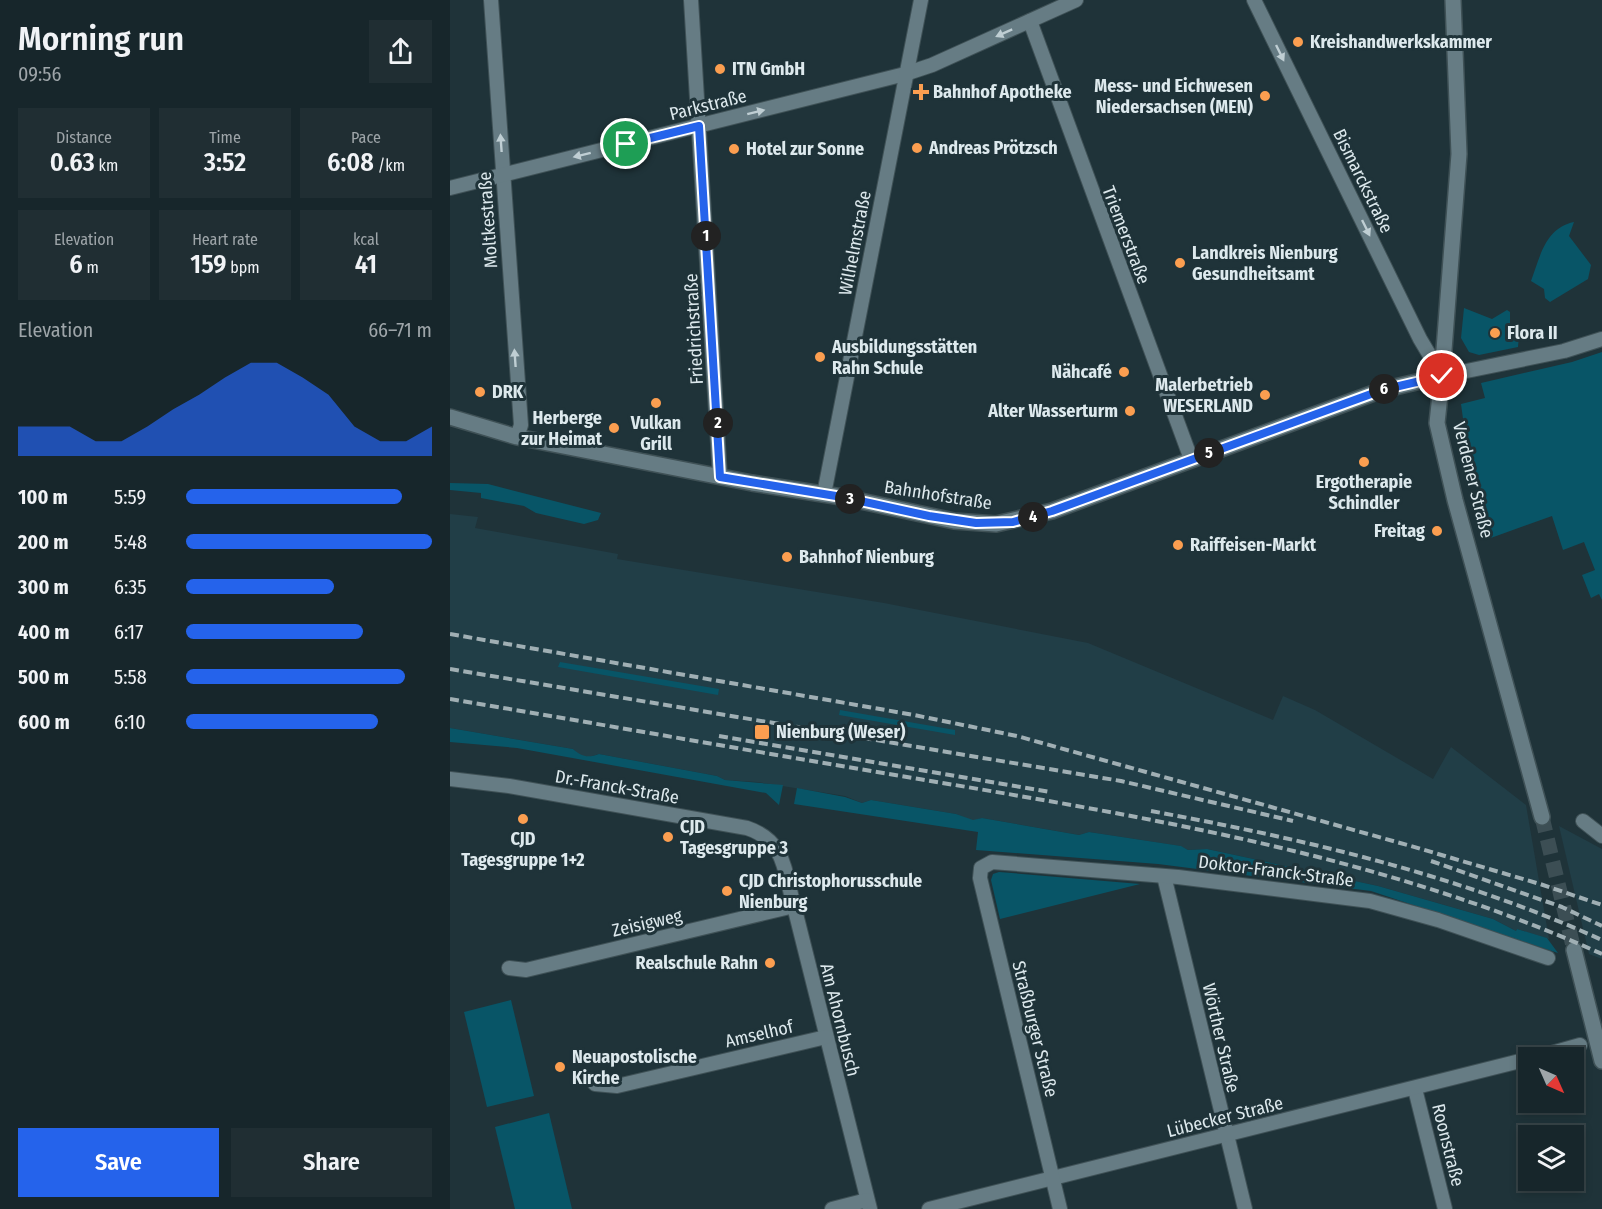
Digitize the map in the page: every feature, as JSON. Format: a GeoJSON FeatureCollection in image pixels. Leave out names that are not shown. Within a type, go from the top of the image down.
{"type":"FeatureCollection","features":[{"type":"Feature","properties":{"kind":"main road","name":"Verdener Straße"},"geometry":{"type":"LineString","coordinates":[[1454,0],[1459,154],[1437,423],[1455,500],[1542,817]]}},
{"type":"Feature","properties":{"kind":"main road","name":"Bahnhofstraße"},"geometry":{"type":"LineString","coordinates":[[450,417],[517,437],[720,477],[824,494],[929,516],[996,524],[1042,514],[1382,390],[1442,376]]}},
{"type":"Feature","properties":{"kind":"main road"},"geometry":{"type":"LineString","coordinates":[[1574,950],[1602,1060]]}},
{"type":"Feature","properties":{"kind":"street","name":"Moltkestraße"},"geometry":{"type":"LineString","coordinates":[[491,0],[521,425],[517,437]]}},
{"type":"Feature","properties":{"kind":"street","name":"Friedrichstraße"},"geometry":{"type":"LineString","coordinates":[[691,0],[720,477]]}},
{"type":"Feature","properties":{"kind":"street","name":"Wilhelmstraße"},"geometry":{"type":"LineString","coordinates":[[824,494],[921,0]]}},
{"type":"Feature","properties":{"kind":"street","name":"Parkstraße"},"geometry":{"type":"LineString","coordinates":[[450,188],[905,74],[1076,0]]}},
{"type":"Feature","properties":{"kind":"street","name":"Bismarckstraße"},"geometry":{"type":"LineString","coordinates":[[1254,0],[1420,339],[1442,376]]}},
{"type":"Feature","properties":{"kind":"street","name":"Triemerstraße"},"geometry":{"type":"LineString","coordinates":[[1030,21],[1191,459]]}},
{"type":"Feature","properties":{"kind":"street"},"geometry":{"type":"LineString","coordinates":[[1442,376],[1564,351],[1602,339]]}},
{"type":"Feature","properties":{"kind":"street","name":"Dr.-Franck-Straße"},"geometry":{"type":"LineString","coordinates":[[450,779],[508,786],[747,828],[773,841]]}},
{"type":"Feature","properties":{"kind":"street"},"geometry":{"type":"LineString","coordinates":[[1583,821],[1602,836]]}},
{"type":"Feature","properties":{"kind":"street","name":"Am Ahornbusch"},"geometry":{"type":"LineString","coordinates":[[773,841],[780,856],[794,906],[868,1204]]}},
{"type":"Feature","properties":{"kind":"street","name":"Doktor-Franck-Straße"},"geometry":{"type":"LineString","coordinates":[[992,862],[1164,876],[1370,901],[1438,920],[1548,958]]}},
{"type":"Feature","properties":{"kind":"street","name":"Straßburger Straße"},"geometry":{"type":"LineString","coordinates":[[992,862],[981,868],[980,878],[1060,1209]]}},
{"type":"Feature","properties":{"kind":"street","name":"Wörther Straße"},"geometry":{"type":"LineString","coordinates":[[1164,876],[1225,1135],[1245,1209]]}},
{"type":"Feature","properties":{"kind":"street","name":"Zeisigweg"},"geometry":{"type":"LineString","coordinates":[[509,968],[526,970],[794,906]]}},
{"type":"Feature","properties":{"kind":"street","name":"Amselhof"},"geometry":{"type":"LineString","coordinates":[[595,1084],[617,1086],[826,1037]]}},
{"type":"Feature","properties":{"kind":"street","name":"Lübecker Straße"},"geometry":{"type":"LineString","coordinates":[[929,1209],[1518,1062]]}},
{"type":"Feature","properties":{"kind":"street","name":"Roonstraße"},"geometry":{"type":"LineString","coordinates":[[1415,1089],[1445,1209]]}},
{"type":"Feature","properties":{"kind":"street"},"geometry":{"type":"LineString","coordinates":[[832,1209],[868,1204]]}},
{"type":"Feature","properties":{"kind":"shaded area"},"geometry":{"type":"Polygon","coordinates":[[[1574,222],[1569,236],[1591,265],[1588,279],[1550,302],[1545,298],[1544,289],[1531,281],[1541,253],[1550,237],[1564,225],[1574,222]]]}},
{"type":"Feature","properties":{"kind":"shaded area"},"geometry":{"type":"Polygon","coordinates":[[[1464,308],[1492,319],[1507,310],[1510,312],[1510,329],[1519,335],[1518,347],[1479,355],[1469,352],[1461,338],[1464,308]]]}},
{"type":"Feature","properties":{"kind":"shaded area"},"geometry":{"type":"Polygon","coordinates":[[[1602,352],[1602,600],[1599,594],[1591,598],[1582,575],[1595,570],[1584,542],[1563,550],[1552,516],[1488,539],[1467,448],[1461,404],[1485,398],[1481,383],[1572,362],[1602,352]]]}},
{"type":"Feature","properties":{"kind":"shaded area"},"geometry":{"type":"Polygon","coordinates":[[[450,483],[488,484],[601,513],[598,520],[584,524],[536,513],[524,506],[481,498],[481,493],[450,490],[450,483]]]}},
{"type":"Feature","properties":{"kind":"shaded area"},"geometry":{"type":"Polygon","coordinates":[[[450,514],[478,517],[475,528],[618,554],[617,559],[884,603],[1088,643],[1273,720],[1283,696],[1315,710],[1433,779],[1451,747],[1526,805],[1549,939],[1517,929],[1516,931],[1493,919],[1378,886],[1207,849],[1188,850],[1180,846],[1089,832],[1079,835],[982,818],[973,821],[956,814],[871,800],[862,803],[845,796],[757,782],[725,780],[717,776],[599,754],[589,757],[580,756],[573,749],[450,728],[450,514]]]}},
{"type":"Feature","properties":{"kind":"shaded area"},"geometry":{"type":"Polygon","coordinates":[[[560,662],[719,689],[718,695],[558,667],[560,662]]]}},
{"type":"Feature","properties":{"kind":"shaded area"},"geometry":{"type":"Polygon","coordinates":[[[840,710],[955,730],[955,735],[839,715],[840,710]]]}},
{"type":"Feature","properties":{"kind":"shaded area"},"geometry":{"type":"Polygon","coordinates":[[[450,728],[573,749],[585,756],[599,754],[717,776],[725,780],[783,785],[779,805],[766,793],[517,748],[450,742],[450,728]]]}},
{"type":"Feature","properties":{"kind":"shaded area"},"geometry":{"type":"Polygon","coordinates":[[[797,788],[845,797],[862,803],[871,800],[956,814],[973,820],[982,818],[1079,835],[1089,832],[1181,846],[1188,850],[1207,849],[1378,886],[1493,919],[1516,931],[1517,929],[1547,938],[1558,953],[1371,891],[1158,864],[976,850],[978,832],[794,804],[797,788]]]}},
{"type":"Feature","properties":{"kind":"shaded area"},"geometry":{"type":"Polygon","coordinates":[[[1559,826],[1602,849],[1602,959],[1589,954],[1559,826]]]}},
{"type":"Feature","properties":{"kind":"shaded area"},"geometry":{"type":"Polygon","coordinates":[[[999,872],[1140,884],[1000,919],[991,880],[993,874],[999,872]]]}},
{"type":"Feature","properties":{"kind":"shaded area"},"geometry":{"type":"Polygon","coordinates":[[[511,1000],[534,1096],[487,1107],[464,1012],[511,1000]]]}},
{"type":"Feature","properties":{"kind":"shaded area"},"geometry":{"type":"Polygon","coordinates":[[[549,1113],[572,1209],[515,1209],[495,1127],[549,1113]]]}},
{"type":"Feature","properties":{"kind":"tunnel"},"geometry":{"type":"LineString","coordinates":[[1542,817],[1574,950]]}},
{"type":"Feature","properties":{"kind":"railway"},"geometry":{"type":"LineString","coordinates":[[450,634],[914,715],[1017,736],[1411,846],[1602,905]]}},
{"type":"Feature","properties":{"kind":"railway"},"geometry":{"type":"LineString","coordinates":[[450,669],[1121,781],[1293,821]]}},
{"type":"Feature","properties":{"kind":"railway"},"geometry":{"type":"LineString","coordinates":[[450,699],[1093,809],[1266,844],[1436,891],[1520,920],[1602,954]]}},
{"type":"Feature","properties":{"kind":"railway"},"geometry":{"type":"LineString","coordinates":[[719,736],[1050,792]]}},
{"type":"Feature","properties":{"kind":"railway"},"geometry":{"type":"LineString","coordinates":[[1151,811],[1323,847],[1437,878],[1493,896],[1602,940]]}},
{"type":"Feature","properties":{"kind":"railway"},"geometry":{"type":"LineString","coordinates":[[1431,861],[1562,907],[1602,926]]}},
{"type":"Feature","properties":{"kind":"place","name":"Kreishandwerkskammer"},"geometry":{"type":"Point","coordinates":[1298,42]}},
{"type":"Feature","properties":{"kind":"place","name":"ITN GmbH"},"geometry":{"type":"Point","coordinates":[720,69]}},
{"type":"Feature","properties":{"kind":"place","name":"Bahnhof Apotheke"},"geometry":{"type":"Point","coordinates":[921,92]}},
{"type":"Feature","properties":{"kind":"place","name":"Mess- und Eichwesen Niedersachsen (MEN)"},"geometry":{"type":"Point","coordinates":[1265,96]}},
{"type":"Feature","properties":{"kind":"place","name":"Andreas Prötzsch"},"geometry":{"type":"Point","coordinates":[917,148]}},
{"type":"Feature","properties":{"kind":"place","name":"Hotel zur Sonne"},"geometry":{"type":"Point","coordinates":[734,149]}},
{"type":"Feature","properties":{"kind":"place","name":"Landkreis Nienburg Gesundheitsamt"},"geometry":{"type":"Point","coordinates":[1180,263]}},
{"type":"Feature","properties":{"kind":"place","name":"Flora II"},"geometry":{"type":"Point","coordinates":[1495,333]}},
{"type":"Feature","properties":{"kind":"place","name":"Ausbildungsstätten Rahn Schule"},"geometry":{"type":"Point","coordinates":[820,357]}},
{"type":"Feature","properties":{"kind":"place","name":"Nähcafé"},"geometry":{"type":"Point","coordinates":[1124,372]}},
{"type":"Feature","properties":{"kind":"place","name":"DRK"},"geometry":{"type":"Point","coordinates":[480,392]}},
{"type":"Feature","properties":{"kind":"place","name":"Malerbetrieb WESERLAND"},"geometry":{"type":"Point","coordinates":[1265,395]}},
{"type":"Feature","properties":{"kind":"place","name":"Vulkan Grill"},"geometry":{"type":"Point","coordinates":[656,403]}},
{"type":"Feature","properties":{"kind":"place","name":"Alter Wasserturm"},"geometry":{"type":"Point","coordinates":[1130,411]}},
{"type":"Feature","properties":{"kind":"place","name":"Herberge zur Heimat"},"geometry":{"type":"Point","coordinates":[614,428]}},
{"type":"Feature","properties":{"kind":"place","name":"Ergotherapie Schindler"},"geometry":{"type":"Point","coordinates":[1364,462]}},
{"type":"Feature","properties":{"kind":"place","name":"Freitag"},"geometry":{"type":"Point","coordinates":[1437,531]}},
{"type":"Feature","properties":{"kind":"place","name":"Raiffeisen-Markt"},"geometry":{"type":"Point","coordinates":[1178,545]}},
{"type":"Feature","properties":{"kind":"place","name":"Bahnhof Nienburg"},"geometry":{"type":"Point","coordinates":[787,557]}},
{"type":"Feature","properties":{"kind":"place","name":"Nienburg (Weser)"},"geometry":{"type":"Point","coordinates":[762,732]}},
{"type":"Feature","properties":{"kind":"place","name":"CJD Tagesgruppe 1+2"},"geometry":{"type":"Point","coordinates":[523,819]}},
{"type":"Feature","properties":{"kind":"place","name":"CJD Tagesgruppe 3"},"geometry":{"type":"Point","coordinates":[668,837]}},
{"type":"Feature","properties":{"kind":"place","name":"CJD Christophorusschule Nienburg"},"geometry":{"type":"Point","coordinates":[727,891]}},
{"type":"Feature","properties":{"kind":"place","name":"Realschule Rahn"},"geometry":{"type":"Point","coordinates":[770,963]}},
{"type":"Feature","properties":{"kind":"place","name":"Neuapostolische Kirche"},"geometry":{"type":"Point","coordinates":[560,1067]}},
{"type":"Feature","properties":{"kind":"route"},"geometry":{"type":"LineString","coordinates":[[626,144],[699,126],[720,477],[842,497],[954,521],[995,524],[1013,522],[1052,511],[1382,390],[1442,376]]}}]}
